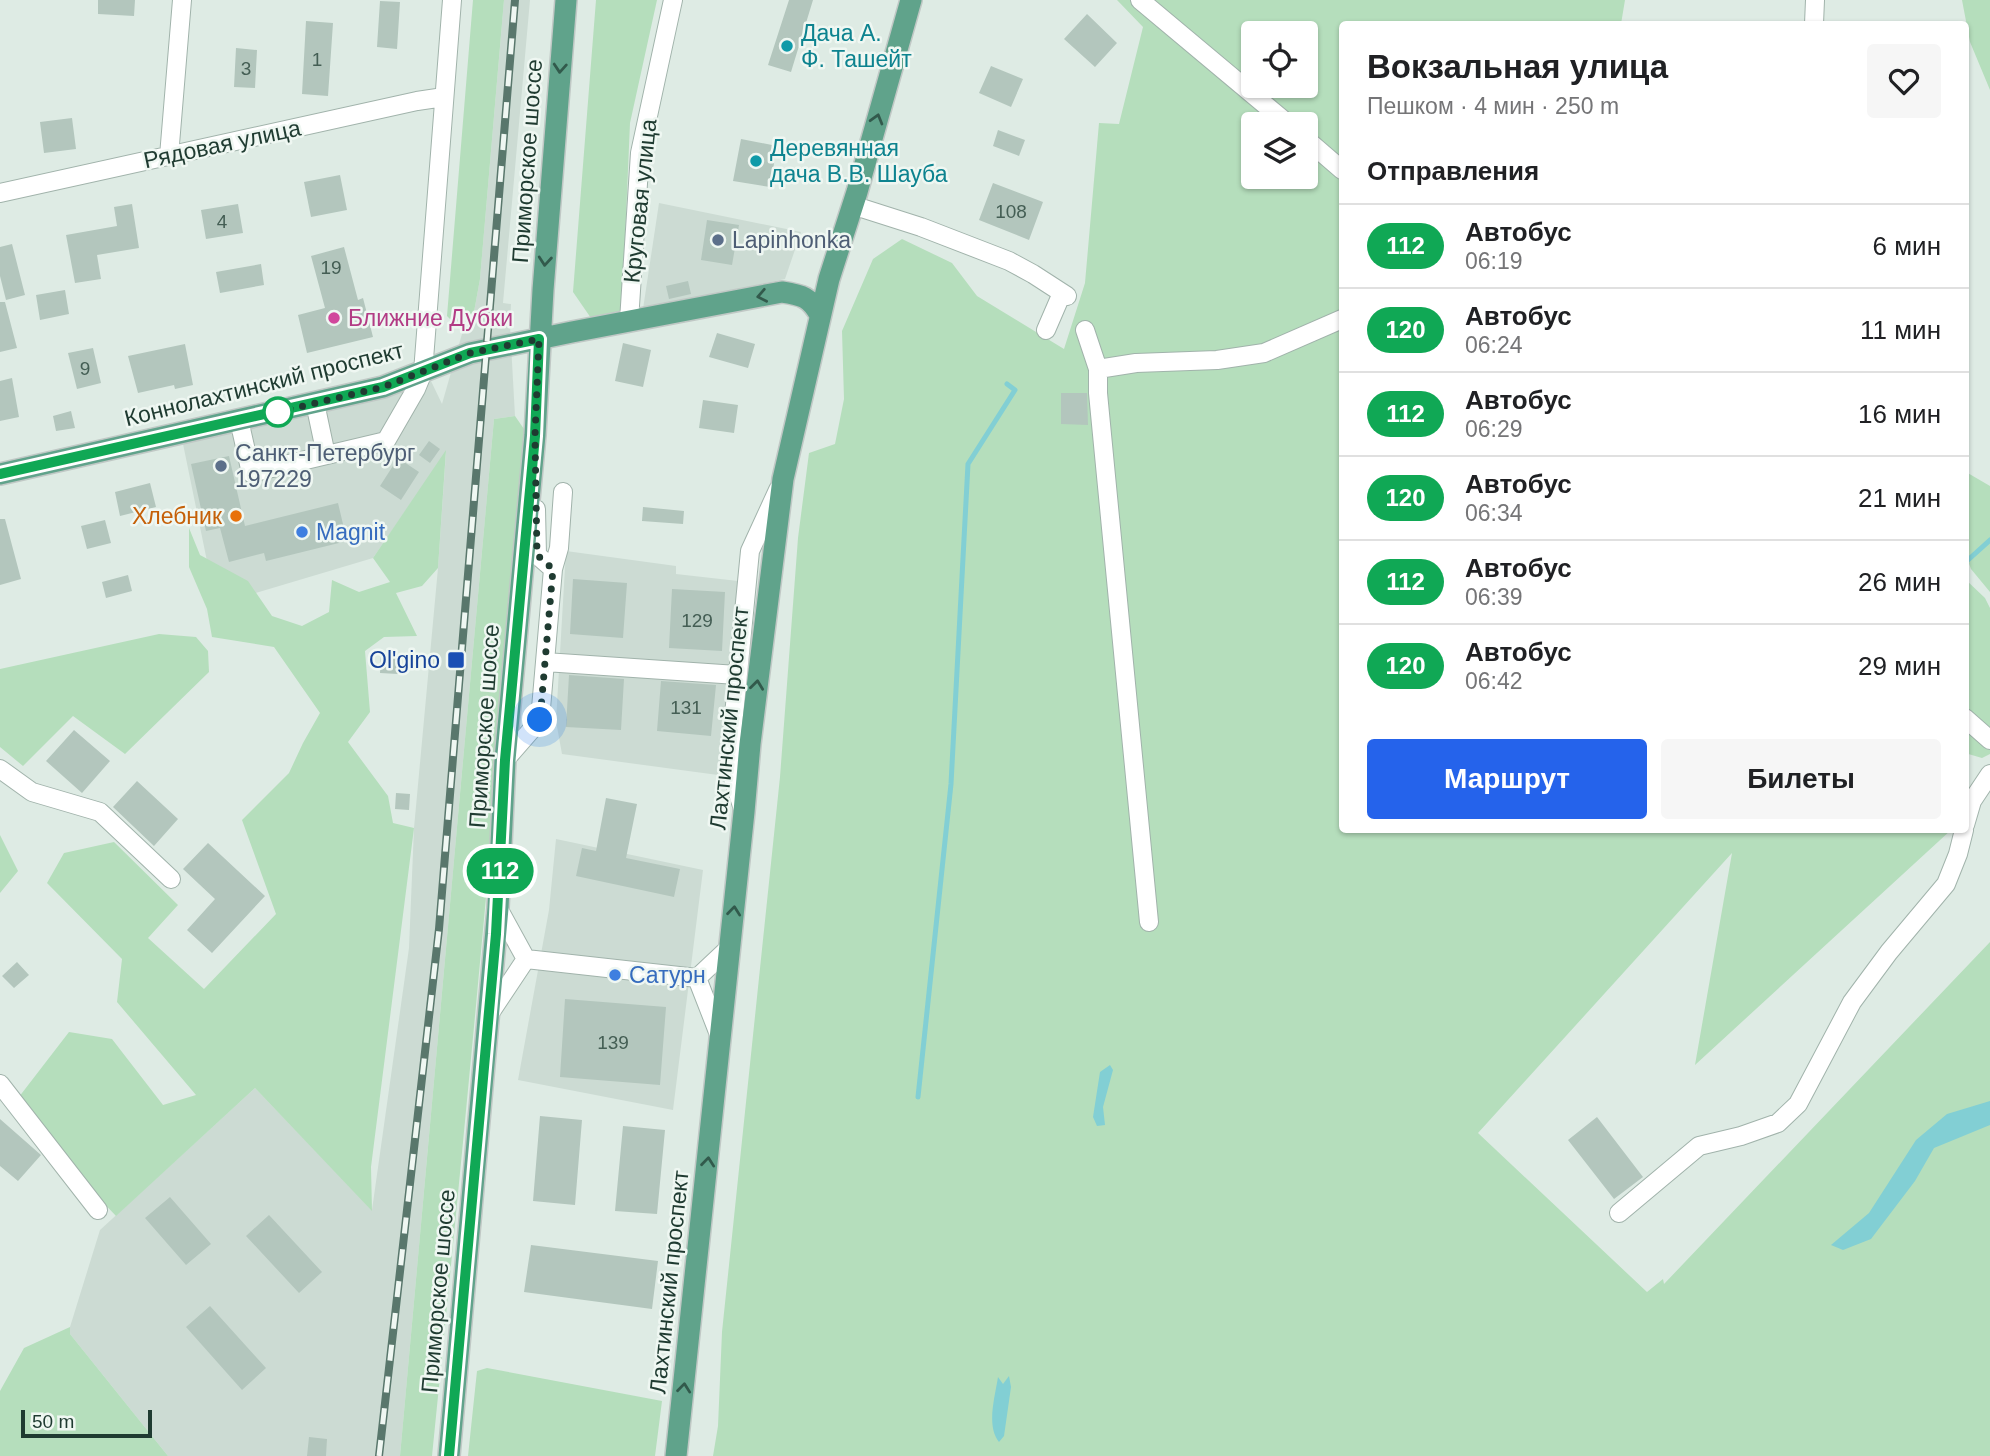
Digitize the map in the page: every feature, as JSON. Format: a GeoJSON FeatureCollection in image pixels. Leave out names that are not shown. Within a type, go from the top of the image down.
{"type":"FeatureCollection","features":[{"type":"Feature","properties":{"kind":"main road","name":"Приморское шоссе"},"geometry":{"type":"LineString","coordinates":[[449,1456],[490,1013],[505,760],[535,436],[539,339],[566,0]]}},
{"type":"Feature","properties":{"kind":"main road","name":"Лахтинский проспект"},"geometry":{"type":"LineString","coordinates":[[676,1456],[750,744],[783,479],[820,316],[911,0]]}},
{"type":"Feature","properties":{"kind":"main road","name":"Коннолахтинский проспект"},"geometry":{"type":"LineString","coordinates":[[0,474],[383,387],[470,353],[629,321],[782,292],[800,295],[813,302],[820,316]]}},
{"type":"Feature","properties":{"kind":"street"},"geometry":{"type":"LineString","coordinates":[[169,156],[182,0]]}},
{"type":"Feature","properties":{"kind":"street"},"geometry":{"type":"LineString","coordinates":[[239,421],[251,473],[386,441],[416,389],[423,372],[452,0]]}},
{"type":"Feature","properties":{"kind":"street","name":"Круговая улица"},"geometry":{"type":"LineString","coordinates":[[629,321],[640,153],[673,0]]}},
{"type":"Feature","properties":{"kind":"street"},"geometry":{"type":"LineString","coordinates":[[1140,0],[1274,112]]}},
{"type":"Feature","properties":{"kind":"street"},"geometry":{"type":"LineString","coordinates":[[1814,21],[1815,0]]}},
{"type":"Feature","properties":{"kind":"street","name":"Рядовая улица"},"geometry":{"type":"LineString","coordinates":[[0,193],[444,96]]}},
{"type":"Feature","properties":{"kind":"street"},"geometry":{"type":"LineString","coordinates":[[1318,149],[1339,167]]}},
{"type":"Feature","properties":{"kind":"street"},"geometry":{"type":"LineString","coordinates":[[852,205],[921,227],[1009,261],[1064,295],[1046,330]]}},
{"type":"Feature","properties":{"kind":"street"},"geometry":{"type":"LineString","coordinates":[[1098,369],[1136,363],[1216,360],[1264,353],[1339,321]]}},
{"type":"Feature","properties":{"kind":"street"},"geometry":{"type":"LineString","coordinates":[[1085,330],[1098,369],[1098,393],[1149,922]]}},
{"type":"Feature","properties":{"kind":"street"},"geometry":{"type":"LineString","coordinates":[[315,403],[326,455]]}},
{"type":"Feature","properties":{"kind":"street"},"geometry":{"type":"LineString","coordinates":[[535,436],[537,555],[553,569]]}},
{"type":"Feature","properties":{"kind":"street"},"geometry":{"type":"LineString","coordinates":[[744,812],[729,766],[750,551],[783,479]]}},
{"type":"Feature","properties":{"kind":"street"},"geometry":{"type":"LineString","coordinates":[[505,760],[540,720],[553,569],[559,548],[563,492]]}},
{"type":"Feature","properties":{"kind":"street"},"geometry":{"type":"LineString","coordinates":[[545,662],[737,675]]}},
{"type":"Feature","properties":{"kind":"street"},"geometry":{"type":"LineString","coordinates":[[1969,722],[1990,740]]}},
{"type":"Feature","properties":{"kind":"street"},"geometry":{"type":"LineString","coordinates":[[0,769],[32,792],[100,812],[171,879]]}},
{"type":"Feature","properties":{"kind":"street"},"geometry":{"type":"LineString","coordinates":[[1969,812],[1972,801],[1990,774]]}},
{"type":"Feature","properties":{"kind":"street"},"geometry":{"type":"LineString","coordinates":[[1619,1213],[1699,1146],[1779,1123],[1798,1104],[1853,1002],[1889,952],[1946,884],[1963,833]]}},
{"type":"Feature","properties":{"kind":"street"},"geometry":{"type":"LineString","coordinates":[[498,908],[526,959]]}},
{"type":"Feature","properties":{"kind":"street"},"geometry":{"type":"LineString","coordinates":[[526,959],[697,978],[730,947]]}},
{"type":"Feature","properties":{"kind":"street"},"geometry":{"type":"LineString","coordinates":[[490,1013],[526,959]]}},
{"type":"Feature","properties":{"kind":"street"},"geometry":{"type":"LineString","coordinates":[[697,978],[721,1038]]}},
{"type":"Feature","properties":{"kind":"street"},"geometry":{"type":"LineString","coordinates":[[0,1084],[98,1210]]}},
{"type":"Feature","properties":{"kind":"shaded area"},"geometry":{"type":"Polygon","coordinates":[[[504,0],[530,0],[503,303],[511,304],[515,416],[494,419],[400,1456],[168,1456],[70,1334],[100,1230],[255,1088],[372,1210],[409,948],[414,828],[446,452],[373,558],[216,605],[182,439],[431,381],[442,404],[462,334],[474,312],[480,279],[504,0]]]}},
{"type":"Feature","properties":{"kind":"shaded area"},"geometry":{"type":"Polygon","coordinates":[[[659,203],[801,232],[785,279],[643,309],[659,203]]]}},
{"type":"Feature","properties":{"kind":"shaded area"},"geometry":{"type":"Polygon","coordinates":[[[566,551],[676,566],[676,574],[738,581],[718,775],[562,754],[556,721],[566,551]]]}},
{"type":"Feature","properties":{"kind":"shaded area"},"geometry":{"type":"Polygon","coordinates":[[[556,839],[703,870],[673,1110],[518,1080],[549,910],[556,839]]]}},
{"type":"Feature","properties":{"kind":"green space"},"geometry":{"type":"Polygon","coordinates":[[[473,0],[504,0],[480,279],[474,312],[455,324],[447,316],[473,0]]]}},
{"type":"Feature","properties":{"kind":"green space"},"geometry":{"type":"Polygon","coordinates":[[[596,0],[657,0],[630,123],[622,310],[593,321],[573,292],[596,0]]]}},
{"type":"Feature","properties":{"kind":"green space"},"geometry":{"type":"Polygon","coordinates":[[[1117,0],[1625,0],[1622,21],[1339,21],[1339,833],[1948,833],[1695,1065],[1732,853],[1478,1133],[1647,1292],[1663,1279],[1664,1284],[1990,942],[1990,1456],[713,1456],[718,1426],[722,1332],[780,777],[798,538],[809,453],[835,444],[844,399],[842,331],[873,259],[902,239],[952,263],[977,296],[1064,349],[1085,283],[1099,123],[1119,124],[1143,27],[1117,0]]]}},
{"type":"Feature","properties":{"kind":"green space"},"geometry":{"type":"Polygon","coordinates":[[[1962,0],[1990,0],[1990,90],[1970,42],[1969,21],[1966,21],[1962,0]]]}},
{"type":"Feature","properties":{"kind":"green space"},"geometry":{"type":"Polygon","coordinates":[[[515,416],[524,429],[525,445],[481,950],[432,1456],[400,1456],[494,419],[515,416]]]}},
{"type":"Feature","properties":{"kind":"green space"},"geometry":{"type":"Polygon","coordinates":[[[446,450],[438,568],[422,586],[396,593],[417,636],[384,637],[365,651],[370,712],[348,742],[388,796],[393,823],[414,828],[371,1167],[372,1211],[255,1088],[116,1216],[12,1106],[69,1032],[112,1039],[163,1105],[196,1095],[117,1002],[122,959],[47,883],[64,853],[114,842],[178,905],[148,938],[204,989],[276,914],[242,820],[289,773],[320,713],[274,647],[212,637],[207,609],[189,567],[189,528],[200,555],[248,581],[272,616],[302,626],[329,612],[332,580],[359,592],[390,582],[373,558],[446,450]]]}},
{"type":"Feature","properties":{"kind":"green space"},"geometry":{"type":"Polygon","coordinates":[[[1969,474],[1990,486],[1990,592],[1971,569],[1969,474]]]}},
{"type":"Feature","properties":{"kind":"green space"},"geometry":{"type":"Polygon","coordinates":[[[1969,583],[1985,598],[1990,608],[1990,754],[1982,758],[1969,754],[1969,583]]]}},
{"type":"Feature","properties":{"kind":"green space"},"geometry":{"type":"Polygon","coordinates":[[[159,634],[196,637],[208,651],[209,672],[125,754],[73,716],[23,766],[0,747],[0,669],[159,634]]]}},
{"type":"Feature","properties":{"kind":"green space"},"geometry":{"type":"Polygon","coordinates":[[[0,835],[18,871],[0,893],[0,835]]]}},
{"type":"Feature","properties":{"kind":"green space"},"geometry":{"type":"Polygon","coordinates":[[[70,1327],[70,1334],[168,1456],[0,1456],[0,1391],[24,1348],[70,1327]]]}},
{"type":"Feature","properties":{"kind":"green space"},"geometry":{"type":"Polygon","coordinates":[[[487,1368],[662,1401],[655,1456],[468,1456],[477,1371],[487,1368]]]}},
{"type":"Feature","properties":{"kind":"water"},"geometry":{"type":"Polygon","coordinates":[[[1110,1065],[1113,1070],[1103,1107],[1105,1125],[1097,1126],[1093,1117],[1100,1072],[1110,1065]]]}},
{"type":"Feature","properties":{"kind":"water"},"geometry":{"type":"Polygon","coordinates":[[[1990,1101],[1990,1125],[1934,1148],[1915,1181],[1871,1239],[1843,1250],[1831,1245],[1869,1213],[1916,1140],[1947,1114],[1990,1101]]]}},
{"type":"Feature","properties":{"kind":"water"},"geometry":{"type":"Polygon","coordinates":[[[1009,1376],[1011,1387],[1004,1436],[999,1442],[992,1420],[994,1402],[998,1377],[1003,1384],[1009,1376]]]}},
{"type":"Feature","properties":{"kind":"building"},"geometry":{"type":"Polygon","coordinates":[[[98,0],[135,0],[134,16],[98,14],[98,0]]]}},
{"type":"Feature","properties":{"kind":"building"},"geometry":{"type":"Polygon","coordinates":[[[789,0],[813,0],[791,72],[768,65],[789,0]]]}},
{"type":"Feature","properties":{"kind":"building"},"geometry":{"type":"Polygon","coordinates":[[[380,1],[400,2],[397,49],[377,47],[380,1]]]}},
{"type":"Feature","properties":{"kind":"building"},"geometry":{"type":"Polygon","coordinates":[[[1087,14],[1117,43],[1095,67],[1064,39],[1087,14]]]}},
{"type":"Feature","properties":{"kind":"building"},"geometry":{"type":"Polygon","coordinates":[[[306,21],[333,23],[328,96],[302,94],[306,21]]]}},
{"type":"Feature","properties":{"kind":"building"},"geometry":{"type":"Polygon","coordinates":[[[236,48],[257,50],[255,88],[234,87],[236,48]]]}},
{"type":"Feature","properties":{"kind":"building"},"geometry":{"type":"Polygon","coordinates":[[[991,66],[1023,79],[1011,107],[979,93],[991,66]]]}},
{"type":"Feature","properties":{"kind":"building"},"geometry":{"type":"Polygon","coordinates":[[[72,118],[76,149],[44,153],[40,122],[72,118]]]}},
{"type":"Feature","properties":{"kind":"building"},"geometry":{"type":"Polygon","coordinates":[[[998,130],[1025,140],[1019,156],[993,146],[998,130]]]}},
{"type":"Feature","properties":{"kind":"building"},"geometry":{"type":"Polygon","coordinates":[[[741,139],[777,146],[770,187],[733,181],[741,139]]]}},
{"type":"Feature","properties":{"kind":"building"},"geometry":{"type":"Polygon","coordinates":[[[340,175],[347,210],[311,217],[304,182],[340,175]]]}},
{"type":"Feature","properties":{"kind":"building"},"geometry":{"type":"Polygon","coordinates":[[[993,183],[1043,202],[1029,240],[979,220],[993,183]]]}},
{"type":"Feature","properties":{"kind":"building"},"geometry":{"type":"Polygon","coordinates":[[[132,204],[139,248],[97,255],[101,279],[75,283],[66,235],[117,226],[114,207],[132,204]]]}},
{"type":"Feature","properties":{"kind":"building"},"geometry":{"type":"Polygon","coordinates":[[[238,204],[243,233],[206,239],[201,210],[238,204]]]}},
{"type":"Feature","properties":{"kind":"building"},"geometry":{"type":"Polygon","coordinates":[[[707,220],[739,225],[732,265],[701,260],[707,220]]]}},
{"type":"Feature","properties":{"kind":"building"},"geometry":{"type":"Polygon","coordinates":[[[12,244],[25,295],[6,300],[0,276],[0,247],[12,244]]]}},
{"type":"Feature","properties":{"kind":"building"},"geometry":{"type":"Polygon","coordinates":[[[344,247],[358,300],[363,298],[373,337],[307,353],[298,315],[325,308],[311,256],[344,247]]]}},
{"type":"Feature","properties":{"kind":"building"},"geometry":{"type":"Polygon","coordinates":[[[261,264],[264,285],[220,293],[216,272],[261,264]]]}},
{"type":"Feature","properties":{"kind":"building"},"geometry":{"type":"Polygon","coordinates":[[[688,281],[691,294],[669,299],[666,286],[688,281]]]}},
{"type":"Feature","properties":{"kind":"building"},"geometry":{"type":"Polygon","coordinates":[[[65,290],[69,314],[40,320],[36,295],[65,290]]]}},
{"type":"Feature","properties":{"kind":"building"},"geometry":{"type":"Polygon","coordinates":[[[0,302],[5,302],[17,348],[0,352],[0,302]]]}},
{"type":"Feature","properties":{"kind":"building"},"geometry":{"type":"Polygon","coordinates":[[[717,333],[755,344],[748,368],[709,357],[717,333]]]}},
{"type":"Feature","properties":{"kind":"building"},"geometry":{"type":"Polygon","coordinates":[[[623,343],[651,350],[643,387],[615,381],[623,343]]]}},
{"type":"Feature","properties":{"kind":"building"},"geometry":{"type":"Polygon","coordinates":[[[185,344],[193,385],[175,389],[174,385],[138,393],[128,356],[185,344]]]}},
{"type":"Feature","properties":{"kind":"building"},"geometry":{"type":"Polygon","coordinates":[[[93,348],[101,383],[77,389],[68,353],[93,348]]]}},
{"type":"Feature","properties":{"kind":"building"},"geometry":{"type":"Polygon","coordinates":[[[12,378],[19,417],[0,421],[0,381],[12,378]]]}},
{"type":"Feature","properties":{"kind":"building"},"geometry":{"type":"Polygon","coordinates":[[[1061,393],[1087,393],[1088,425],[1061,424],[1061,393]]]}},
{"type":"Feature","properties":{"kind":"building"},"geometry":{"type":"Polygon","coordinates":[[[703,400],[738,405],[734,433],[699,428],[703,400]]]}},
{"type":"Feature","properties":{"kind":"building"},"geometry":{"type":"Polygon","coordinates":[[[71,411],[75,428],[56,431],[53,416],[71,411]]]}},
{"type":"Feature","properties":{"kind":"building"},"geometry":{"type":"Polygon","coordinates":[[[429,441],[440,449],[430,463],[419,455],[429,441]]]}},
{"type":"Feature","properties":{"kind":"building"},"geometry":{"type":"Polygon","coordinates":[[[229,456],[245,526],[338,503],[347,541],[266,561],[264,553],[229,562],[220,528],[206,531],[191,464],[229,456]]]}},
{"type":"Feature","properties":{"kind":"building"},"geometry":{"type":"Polygon","coordinates":[[[398,458],[419,472],[401,500],[380,486],[398,458]]]}},
{"type":"Feature","properties":{"kind":"building"},"geometry":{"type":"Polygon","coordinates":[[[150,483],[156,507],[120,516],[115,492],[150,483]]]}},
{"type":"Feature","properties":{"kind":"building"},"geometry":{"type":"Polygon","coordinates":[[[643,507],[684,511],[683,524],[642,521],[643,507]]]}},
{"type":"Feature","properties":{"kind":"building"},"geometry":{"type":"Polygon","coordinates":[[[0,519],[5,519],[21,579],[0,585],[0,519]]]}},
{"type":"Feature","properties":{"kind":"building"},"geometry":{"type":"Polygon","coordinates":[[[105,520],[111,543],[87,549],[81,526],[105,520]]]}},
{"type":"Feature","properties":{"kind":"building"},"geometry":{"type":"Polygon","coordinates":[[[128,575],[132,591],[106,598],[102,582],[128,575]]]}},
{"type":"Feature","properties":{"kind":"building"},"geometry":{"type":"Polygon","coordinates":[[[573,579],[627,583],[623,638],[570,634],[573,579]]]}},
{"type":"Feature","properties":{"kind":"building"},"geometry":{"type":"Polygon","coordinates":[[[672,589],[725,592],[722,651],[669,648],[672,589]]]}},
{"type":"Feature","properties":{"kind":"building"},"geometry":{"type":"Polygon","coordinates":[[[381,653],[399,654],[398,674],[380,673],[381,653]]]}},
{"type":"Feature","properties":{"kind":"building"},"geometry":{"type":"Polygon","coordinates":[[[569,675],[624,679],[621,730],[566,727],[569,675]]]}},
{"type":"Feature","properties":{"kind":"building"},"geometry":{"type":"Polygon","coordinates":[[[661,681],[716,685],[711,736],[657,731],[661,681]]]}},
{"type":"Feature","properties":{"kind":"building"},"geometry":{"type":"Polygon","coordinates":[[[74,730],[110,761],[82,793],[46,761],[74,730]]]}},
{"type":"Feature","properties":{"kind":"building"},"geometry":{"type":"Polygon","coordinates":[[[137,781],[178,819],[154,846],[113,807],[137,781]]]}},
{"type":"Feature","properties":{"kind":"building"},"geometry":{"type":"Polygon","coordinates":[[[396,793],[410,794],[409,810],[395,809],[396,793]]]}},
{"type":"Feature","properties":{"kind":"building"},"geometry":{"type":"Polygon","coordinates":[[[606,798],[637,804],[626,858],[680,869],[674,897],[576,876],[582,848],[596,851],[606,798]]]}},
{"type":"Feature","properties":{"kind":"building"},"geometry":{"type":"Polygon","coordinates":[[[208,843],[265,896],[212,953],[187,930],[215,899],[183,869],[208,843]]]}},
{"type":"Feature","properties":{"kind":"building"},"geometry":{"type":"Polygon","coordinates":[[[17,962],[29,975],[14,988],[2,976],[17,962]]]}},
{"type":"Feature","properties":{"kind":"building"},"geometry":{"type":"Polygon","coordinates":[[[565,999],[666,1007],[660,1085],[560,1077],[565,999]]]}},
{"type":"Feature","properties":{"kind":"building"},"geometry":{"type":"Polygon","coordinates":[[[540,1116],[582,1120],[575,1205],[533,1201],[540,1116]]]}},
{"type":"Feature","properties":{"kind":"building"},"geometry":{"type":"Polygon","coordinates":[[[1597,1117],[1643,1177],[1614,1199],[1568,1140],[1597,1117]]]}},
{"type":"Feature","properties":{"kind":"building"},"geometry":{"type":"Polygon","coordinates":[[[0,1119],[41,1155],[18,1181],[0,1166],[0,1119]]]}},
{"type":"Feature","properties":{"kind":"building"},"geometry":{"type":"Polygon","coordinates":[[[623,1126],[665,1130],[657,1214],[615,1211],[623,1126]]]}},
{"type":"Feature","properties":{"kind":"building"},"geometry":{"type":"Polygon","coordinates":[[[170,1197],[211,1244],[186,1265],[145,1218],[170,1197]]]}},
{"type":"Feature","properties":{"kind":"building"},"geometry":{"type":"Polygon","coordinates":[[[269,1215],[322,1272],[299,1293],[246,1236],[269,1215]]]}},
{"type":"Feature","properties":{"kind":"building"},"geometry":{"type":"Polygon","coordinates":[[[531,1245],[658,1261],[652,1309],[524,1292],[531,1245]]]}},
{"type":"Feature","properties":{"kind":"building"},"geometry":{"type":"Polygon","coordinates":[[[210,1306],[266,1368],[242,1390],[186,1327],[210,1306]]]}},
{"type":"Feature","properties":{"kind":"building"},"geometry":{"type":"Polygon","coordinates":[[[309,1437],[327,1439],[326,1456],[307,1456],[309,1437]]]}},
{"type":"Feature","properties":{"kind":"waterway"},"geometry":{"type":"LineString","coordinates":[[918,1097],[951,784],[968,464],[1015,390],[1007,384]]}},
{"type":"Feature","properties":{"kind":"waterway"},"geometry":{"type":"LineString","coordinates":[[1969,559],[1990,540]]}},
{"type":"Feature","properties":{"kind":"railway"},"geometry":{"type":"LineString","coordinates":[[379,1456],[439,929],[515,0]]}},
{"type":"Feature","properties":{"kind":"bus line","name":"112"},"geometry":{"type":"LineString","coordinates":[[0,474],[383,387],[470,353],[539,339],[535,436],[505,760],[496,934],[449,1456]]}},
{"type":"Feature","properties":{"kind":"place","name":"Дача А. Ф. Ташейт"},"geometry":{"type":"Point","coordinates":[787,46]}},
{"type":"Feature","properties":{"kind":"place","name":"Деревянная дача В.В. Шауба"},"geometry":{"type":"Point","coordinates":[756,161]}},
{"type":"Feature","properties":{"kind":"place","name":"Lapinhonka"},"geometry":{"type":"Point","coordinates":[718,240]}},
{"type":"Feature","properties":{"kind":"place","name":"Ближние Дубки"},"geometry":{"type":"Point","coordinates":[334,318]}},
{"type":"Feature","properties":{"kind":"place","name":"Санкт-Петербург 197229"},"geometry":{"type":"Point","coordinates":[221,466]}},
{"type":"Feature","properties":{"kind":"place","name":"Хлебник"},"geometry":{"type":"Point","coordinates":[236,516]}},
{"type":"Feature","properties":{"kind":"place","name":"Magnit"},"geometry":{"type":"Point","coordinates":[302,532]}},
{"type":"Feature","properties":{"kind":"place","name":"Ol'gino"},"geometry":{"type":"Point","coordinates":[456,660]}},
{"type":"Feature","properties":{"kind":"place","name":"Сатурн"},"geometry":{"type":"Point","coordinates":[615,975]}},
{"type":"Feature","properties":{"kind":"route"},"geometry":{"type":"LineString","coordinates":[[278,412],[383,387],[470,353],[539,339],[535,436],[537,555],[553,569],[540,720]]}}]}
